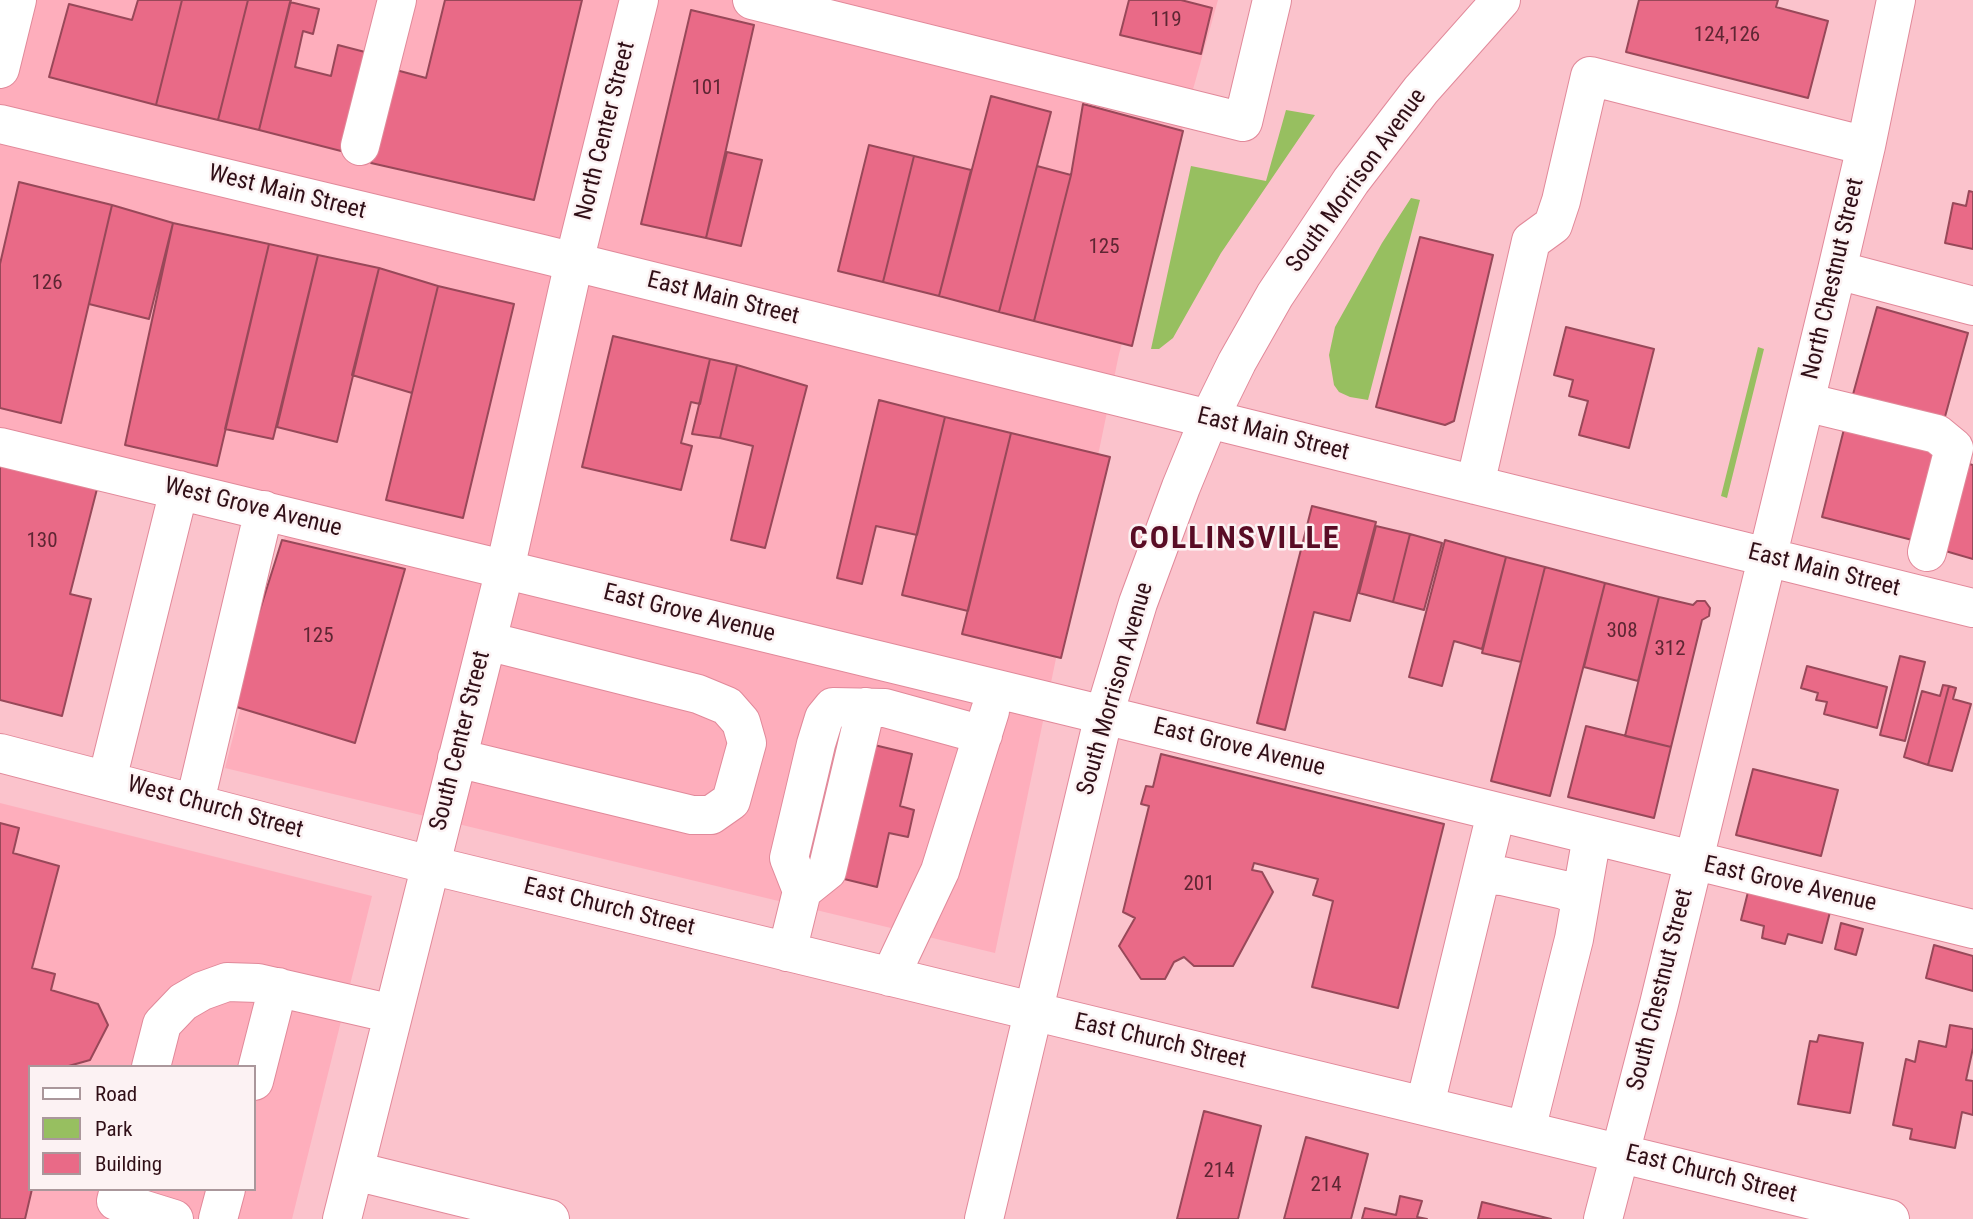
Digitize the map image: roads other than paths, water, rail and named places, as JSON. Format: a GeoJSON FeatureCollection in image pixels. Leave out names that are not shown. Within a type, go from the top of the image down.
{"type":"FeatureCollection","features":[{"type":"Feature","properties":{"kind":"street"},"geometry":{"type":"LineString","coordinates":[[0,69],[17,0]]}},
{"type":"Feature","properties":{"kind":"street"},"geometry":{"type":"LineString","coordinates":[[360,146],[397,0]]}},
{"type":"Feature","properties":{"kind":"street","name":"North Center Street"},"geometry":{"type":"LineString","coordinates":[[574,262],[639,0]]}},
{"type":"Feature","properties":{"kind":"street"},"geometry":{"type":"LineString","coordinates":[[752,0],[874,15],[1243,122],[1272,0]]}},
{"type":"Feature","properties":{"kind":"street","name":"South Morrison Avenue"},"geometry":{"type":"LineString","coordinates":[[984,1219],[1104,715],[1143,590],[1209,419],[1275,295],[1351,181],[1421,90],[1500,0]]}},
{"type":"Feature","properties":{"kind":"street","name":"North Chestnut Street"},"geometry":{"type":"LineString","coordinates":[[1768,557],[1866,146],[1896,0]]}},
{"type":"Feature","properties":{"kind":"street"},"geometry":{"type":"LineString","coordinates":[[1475,485],[1531,241],[1553,225],[1590,76],[1866,146]]}},
{"type":"Feature","properties":{"kind":"street","name":"West Main Street"},"geometry":{"type":"LineString","coordinates":[[0,124],[574,262]]}},
{"type":"Feature","properties":{"kind":"street","name":"East Main Street"},"geometry":{"type":"LineString","coordinates":[[574,262],[1973,608]]}},
{"type":"Feature","properties":{"kind":"street","name":"South Center Street"},"geometry":{"type":"LineString","coordinates":[[342,1219],[505,569],[574,262]]}},
{"type":"Feature","properties":{"kind":"street"},"geometry":{"type":"LineString","coordinates":[[1836,270],[1973,306]]}},
{"type":"Feature","properties":{"kind":"street"},"geometry":{"type":"LineString","coordinates":[[1805,402],[1937,434],[1954,448],[1927,552]]}},
{"type":"Feature","properties":{"kind":"street","name":"West Grove Avenue"},"geometry":{"type":"LineString","coordinates":[[0,447],[505,569]]}},
{"type":"Feature","properties":{"kind":"street"},"geometry":{"type":"LineString","coordinates":[[107,780],[180,490]]}},
{"type":"Feature","properties":{"kind":"street"},"geometry":{"type":"LineString","coordinates":[[195,802],[264,510]]}},
{"type":"Feature","properties":{"kind":"street","name":"South Chestnut Street"},"geometry":{"type":"LineString","coordinates":[[1603,1219],[1768,557]]}},
{"type":"Feature","properties":{"kind":"street","name":"East Grove Avenue"},"geometry":{"type":"LineString","coordinates":[[505,569],[1973,929]]}},
{"type":"Feature","properties":{"kind":"street"},"geometry":{"type":"LineString","coordinates":[[457,758],[692,815],[711,816],[731,801],[747,743],[741,722],[727,706],[698,694],[487,641]]}},
{"type":"Feature","properties":{"kind":"street"},"geometry":{"type":"LineString","coordinates":[[890,977],[940,871],[997,689]]}},
{"type":"Feature","properties":{"kind":"street"},"geometry":{"type":"LineString","coordinates":[[787,952],[802,891],[827,871],[855,707],[885,708],[983,735]]}},
{"type":"Feature","properties":{"kind":"street","name":"West Church Street"},"geometry":{"type":"LineString","coordinates":[[0,754],[195,802],[430,865]]}},
{"type":"Feature","properties":{"kind":"street"},"geometry":{"type":"LineString","coordinates":[[1425,1105],[1496,813]]}},
{"type":"Feature","properties":{"kind":"street"},"geometry":{"type":"LineString","coordinates":[[1526,1130],[1574,940],[1592,836]]}},
{"type":"Feature","properties":{"kind":"street","name":"East Church Street"},"geometry":{"type":"LineString","coordinates":[[430,865],[1890,1219]]}},
{"type":"Feature","properties":{"kind":"street"},"geometry":{"type":"LineString","coordinates":[[1482,875],[1502,876],[1564,890],[1581,898]]}},
{"type":"Feature","properties":{"kind":"street"},"geometry":{"type":"LineString","coordinates":[[152,1065],[162,1024],[183,1002],[202,991],[227,982],[258,983],[393,1014]]}},
{"type":"Feature","properties":{"kind":"street"},"geometry":{"type":"LineString","coordinates":[[256,1073],[278,987]]}},
{"type":"Feature","properties":{"kind":"street"},"geometry":{"type":"LineString","coordinates":[[355,1171],[550,1219]]}},
{"type":"Feature","properties":{"kind":"street"},"geometry":{"type":"LineString","coordinates":[[118,1191],[116,1201],[174,1219]]}},
{"type":"Feature","properties":{"kind":"street"},"geometry":{"type":"LineString","coordinates":[[218,1219],[225,1191]]}},
{"type":"Feature","properties":{"kind":"district","name":"COLLINSVILLE"},"geometry":{"type":"Point","coordinates":[1235,540]}}]}
